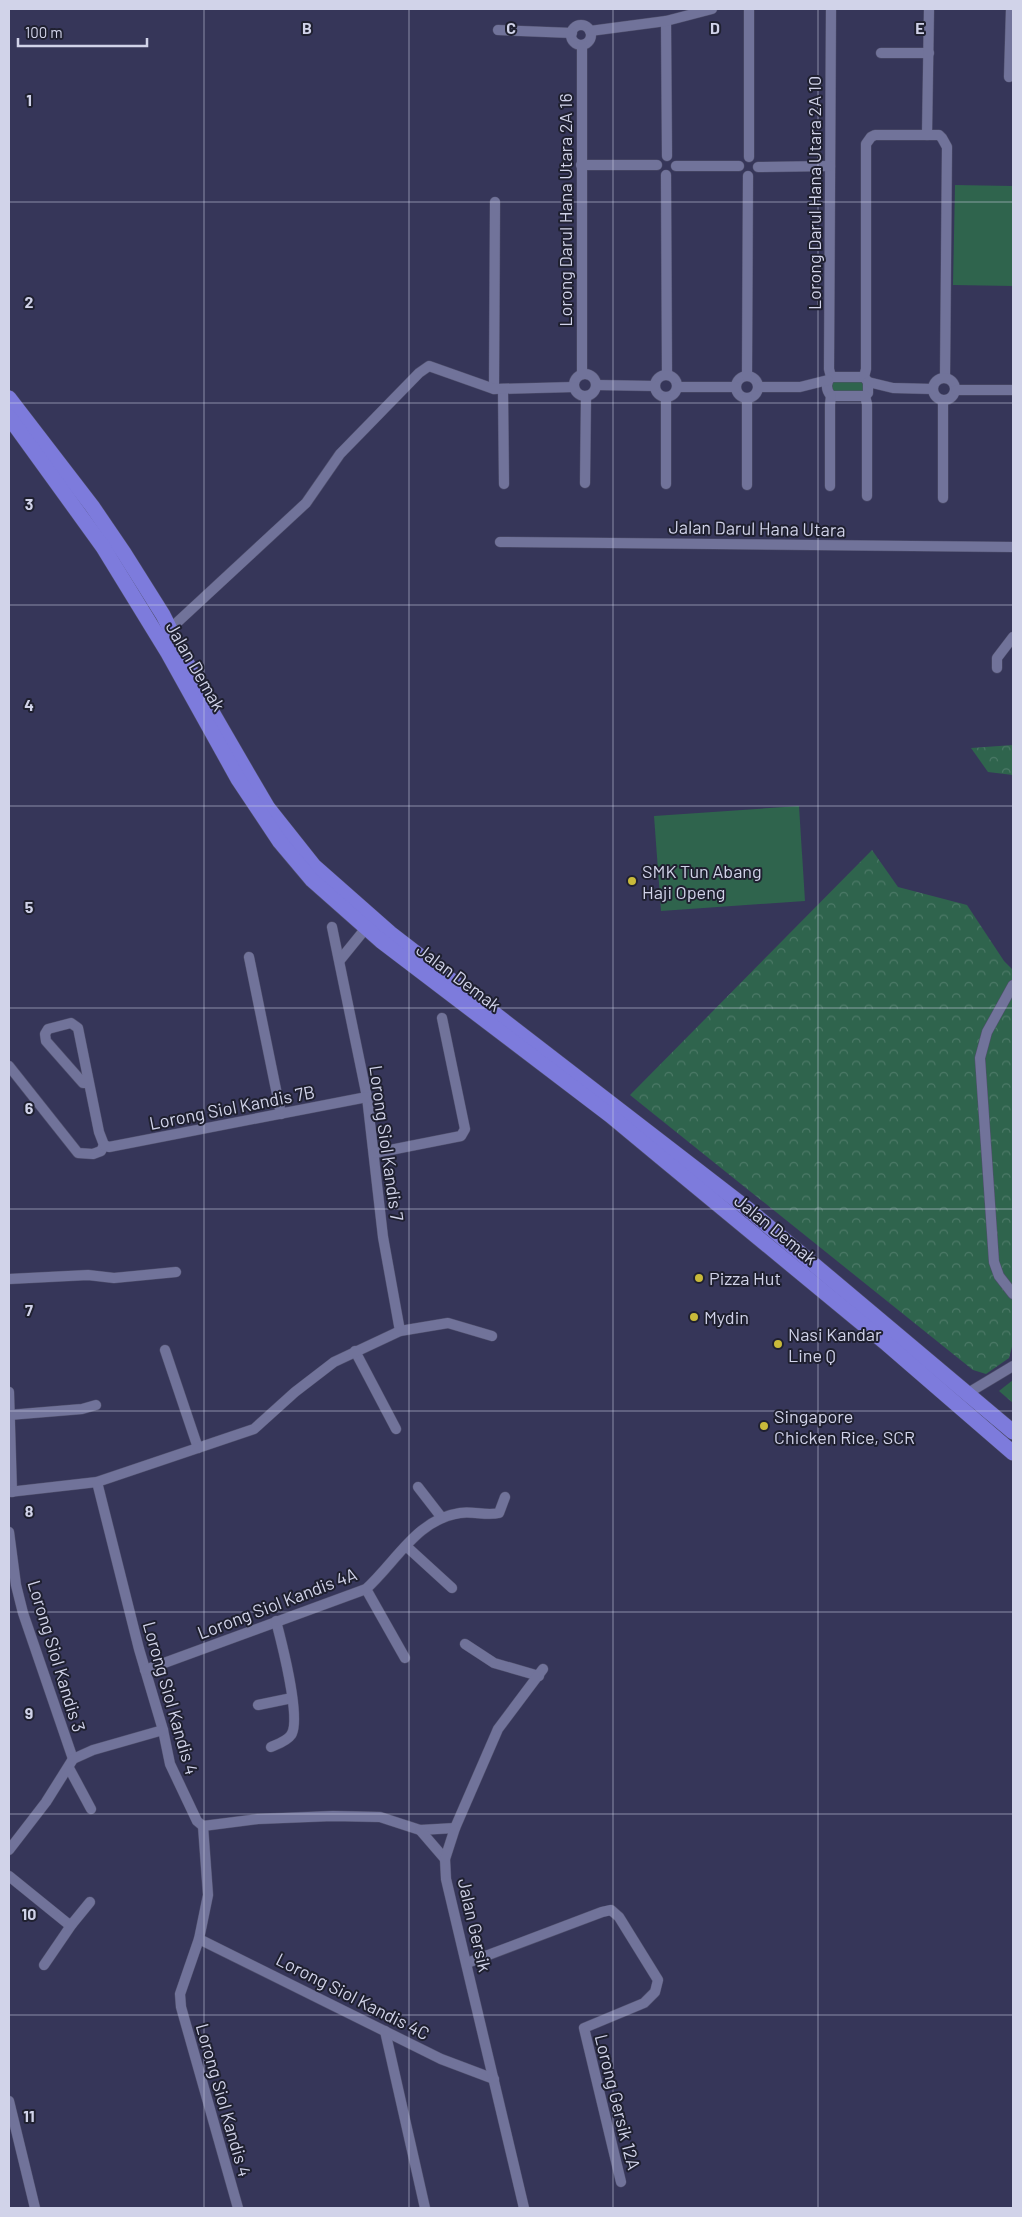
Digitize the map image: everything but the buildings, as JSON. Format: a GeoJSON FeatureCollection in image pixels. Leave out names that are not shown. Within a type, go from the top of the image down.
{"type":"FeatureCollection","features":[{"type":"Feature","properties":{"kind":"highway","name":"Jalan Demak"},"geometry":{"type":"LineString","coordinates":[[9,398],[92,506],[124,553],[170,628],[208,705],[268,808],[314,866],[390,933],[750,1210],[1013,1432]]}},
{"type":"Feature","properties":{"kind":"highway","name":"Jalan Demak"},"geometry":{"type":"LineString","coordinates":[[9,417],[103,547],[168,653],[238,779],[280,842],[312,880],[366,928],[618,1122],[887,1344],[1013,1453]]}},
{"type":"Feature","properties":{"kind":"street"},"geometry":{"type":"LineString","coordinates":[[590,31],[666,21],[712,9]]}},
{"type":"Feature","properties":{"kind":"street"},"geometry":{"type":"LineString","coordinates":[[749,9],[749,157]]}},
{"type":"Feature","properties":{"kind":"street","name":"Lorong Darul Hana Utara 2A 10"},"geometry":{"type":"LineString","coordinates":[[830,486],[831,9]]}},
{"type":"Feature","properties":{"kind":"street"},"geometry":{"type":"LineString","coordinates":[[928,135],[929,9]]}},
{"type":"Feature","properties":{"kind":"street"},"geometry":{"type":"LineString","coordinates":[[1009,77],[1011,9]]}},
{"type":"Feature","properties":{"kind":"street"},"geometry":{"type":"LineString","coordinates":[[666,21],[667,156]]}},
{"type":"Feature","properties":{"kind":"street"},"geometry":{"type":"LineString","coordinates":[[586,27],[590,31],[589,40],[582,45],[575,43],[572,33],[574,28],[586,27]]}},
{"type":"Feature","properties":{"kind":"street"},"geometry":{"type":"LineString","coordinates":[[498,30],[572,33]]}},
{"type":"Feature","properties":{"kind":"street","name":"Lorong Darul Hana Utara 2A 16"},"geometry":{"type":"LineString","coordinates":[[582,45],[582,374]]}},
{"type":"Feature","properties":{"kind":"street"},"geometry":{"type":"LineString","coordinates":[[881,52],[928,52]]}},
{"type":"Feature","properties":{"kind":"street"},"geometry":{"type":"LineString","coordinates":[[867,496],[866,144],[875,135],[939,135],[946,147],[945,378]]}},
{"type":"Feature","properties":{"kind":"street"},"geometry":{"type":"LineString","coordinates":[[657,165],[661,158],[667,156],[673,159],[676,166]]}},
{"type":"Feature","properties":{"kind":"street"},"geometry":{"type":"LineString","coordinates":[[748,176],[741,172],[739,166],[741,160],[749,157],[754,159],[758,167]]}},
{"type":"Feature","properties":{"kind":"street"},"geometry":{"type":"LineString","coordinates":[[582,165],[657,165]]}},
{"type":"Feature","properties":{"kind":"street"},"geometry":{"type":"LineString","coordinates":[[657,165],[661,173],[666,175],[672,173],[676,166]]}},
{"type":"Feature","properties":{"kind":"street"},"geometry":{"type":"LineString","coordinates":[[676,166],[739,166]]}},
{"type":"Feature","properties":{"kind":"street"},"geometry":{"type":"LineString","coordinates":[[758,167],[830,166]]}},
{"type":"Feature","properties":{"kind":"street"},"geometry":{"type":"LineString","coordinates":[[748,176],[755,173],[758,167]]}},
{"type":"Feature","properties":{"kind":"street"},"geometry":{"type":"LineString","coordinates":[[666,175],[666,375]]}},
{"type":"Feature","properties":{"kind":"street"},"geometry":{"type":"LineString","coordinates":[[747,376],[748,176]]}},
{"type":"Feature","properties":{"kind":"street"},"geometry":{"type":"LineString","coordinates":[[495,202],[499,389],[504,484]]}},
{"type":"Feature","properties":{"kind":"street"},"geometry":{"type":"LineString","coordinates":[[170,628],[306,503],[340,454],[419,373],[429,366],[499,389],[574,388]]}},
{"type":"Feature","properties":{"kind":"street"},"geometry":{"type":"LineString","coordinates":[[574,388],[576,379],[582,374],[592,377],[596,385]]}},
{"type":"Feature","properties":{"kind":"street"},"geometry":{"type":"LineString","coordinates":[[655,386],[660,377],[666,375],[673,377],[677,387],[674,393],[666,397]]}},
{"type":"Feature","properties":{"kind":"street"},"geometry":{"type":"LineString","coordinates":[[747,376],[754,378],[759,387],[756,395],[747,398],[739,395],[736,388],[740,378],[747,376]]}},
{"type":"Feature","properties":{"kind":"street"},"geometry":{"type":"LineString","coordinates":[[943,401],[935,396],[933,389],[936,382],[945,378]]}},
{"type":"Feature","properties":{"kind":"street"},"geometry":{"type":"LineString","coordinates":[[943,401],[952,398],[956,390],[953,382],[945,378]]}},
{"type":"Feature","properties":{"kind":"street"},"geometry":{"type":"LineString","coordinates":[[800,387],[829,379],[866,387],[933,389]]}},
{"type":"Feature","properties":{"kind":"street"},"geometry":{"type":"LineString","coordinates":[[596,385],[655,386]]}},
{"type":"Feature","properties":{"kind":"street"},"geometry":{"type":"LineString","coordinates":[[574,388],[579,394],[586,396],[592,393],[596,385]]}},
{"type":"Feature","properties":{"kind":"street"},"geometry":{"type":"LineString","coordinates":[[655,386],[658,393],[666,397]]}},
{"type":"Feature","properties":{"kind":"street"},"geometry":{"type":"LineString","coordinates":[[677,387],[736,388]]}},
{"type":"Feature","properties":{"kind":"street"},"geometry":{"type":"LineString","coordinates":[[759,387],[800,387],[830,394],[866,387]]}},
{"type":"Feature","properties":{"kind":"street"},"geometry":{"type":"LineString","coordinates":[[956,390],[1013,390]]}},
{"type":"Feature","properties":{"kind":"street"},"geometry":{"type":"LineString","coordinates":[[585,483],[586,396]]}},
{"type":"Feature","properties":{"kind":"street"},"geometry":{"type":"LineString","coordinates":[[666,397],[666,484]]}},
{"type":"Feature","properties":{"kind":"street"},"geometry":{"type":"LineString","coordinates":[[747,398],[747,485]]}},
{"type":"Feature","properties":{"kind":"street"},"geometry":{"type":"LineString","coordinates":[[943,401],[943,498]]}},
{"type":"Feature","properties":{"kind":"street","name":"Jalan Darul Hana Utara"},"geometry":{"type":"LineString","coordinates":[[500,542],[1013,547]]}},
{"type":"Feature","properties":{"kind":"street"},"geometry":{"type":"LineString","coordinates":[[997,668],[997,658],[1013,637]]}},
{"type":"Feature","properties":{"kind":"street","name":"Lorong Siol Kandis 7"},"geometry":{"type":"LineString","coordinates":[[332,927],[367,1097],[383,1237],[400,1331]]}},
{"type":"Feature","properties":{"kind":"street"},"geometry":{"type":"LineString","coordinates":[[340,960],[366,928]]}},
{"type":"Feature","properties":{"kind":"street"},"geometry":{"type":"LineString","coordinates":[[249,957],[281,1114]]}},
{"type":"Feature","properties":{"kind":"street"},"geometry":{"type":"LineString","coordinates":[[1013,986],[987,1032],[980,1058],[994,1262],[998,1276],[1013,1294]]}},
{"type":"Feature","properties":{"kind":"street"},"geometry":{"type":"LineString","coordinates":[[375,1154],[461,1136],[464,1129],[442,1018]]}},
{"type":"Feature","properties":{"kind":"street"},"geometry":{"type":"LineString","coordinates":[[89,1083],[83,1083],[76,1078],[46,1041],[44,1034],[48,1029],[71,1023],[75,1024],[78,1028],[99,1132],[104,1145]]}},
{"type":"Feature","properties":{"kind":"street","name":"Lorong Siol Kandis 7B"},"geometry":{"type":"LineString","coordinates":[[9,1066],[78,1153],[93,1154],[101,1151],[104,1145],[109,1147],[367,1097]]}},
{"type":"Feature","properties":{"kind":"street"},"geometry":{"type":"LineString","coordinates":[[9,1280],[88,1275],[114,1278],[176,1272]]}},
{"type":"Feature","properties":{"kind":"street"},"geometry":{"type":"LineString","coordinates":[[9,1392],[10,1492],[97,1482],[254,1430],[295,1392],[334,1362],[400,1331],[448,1323],[492,1336]]}},
{"type":"Feature","properties":{"kind":"street"},"geometry":{"type":"LineString","coordinates":[[165,1350],[198,1448]]}},
{"type":"Feature","properties":{"kind":"street"},"geometry":{"type":"LineString","coordinates":[[355,1351],[396,1429]]}},
{"type":"Feature","properties":{"kind":"street"},"geometry":{"type":"LineString","coordinates":[[968,1393],[1013,1366]]}},
{"type":"Feature","properties":{"kind":"street"},"geometry":{"type":"LineString","coordinates":[[9,1414],[82,1409],[96,1405]]}},
{"type":"Feature","properties":{"kind":"street","name":"Lorong Siol Kandis 4"},"geometry":{"type":"LineString","coordinates":[[97,1482],[173,1773],[198,1822],[203,1826],[208,1895],[199,1939],[180,1994],[180,2007],[238,2208]]}},
{"type":"Feature","properties":{"kind":"street"},"geometry":{"type":"LineString","coordinates":[[418,1487],[442,1518]]}},
{"type":"Feature","properties":{"kind":"street","name":"Lorong Siol Kandis 4A"},"geometry":{"type":"LineString","coordinates":[[145,1670],[366,1589],[415,1534],[442,1518],[461,1512],[499,1513],[504,1497]]}},
{"type":"Feature","properties":{"kind":"street","name":"Lorong Siol Kandis 3"},"geometry":{"type":"LineString","coordinates":[[9,1532],[16,1585],[24,1613],[71,1764],[91,1809]]}},
{"type":"Feature","properties":{"kind":"street"},"geometry":{"type":"LineString","coordinates":[[406,1546],[452,1588]]}},
{"type":"Feature","properties":{"kind":"street"},"geometry":{"type":"LineString","coordinates":[[366,1589],[405,1658]]}},
{"type":"Feature","properties":{"kind":"street"},"geometry":{"type":"LineString","coordinates":[[271,1747],[288,1739],[293,1732],[291,1680],[276,1621]]}},
{"type":"Feature","properties":{"kind":"street","name":"Jalan Gersik"},"geometry":{"type":"LineString","coordinates":[[465,1644],[494,1664],[541,1672],[498,1729],[455,1828],[445,1860],[446,1879],[524,2208]]}},
{"type":"Feature","properties":{"kind":"street"},"geometry":{"type":"LineString","coordinates":[[258,1704],[292,1698]]}},
{"type":"Feature","properties":{"kind":"street"},"geometry":{"type":"LineString","coordinates":[[9,1850],[13,1836],[46,1802],[71,1764],[94,1750],[163,1730]]}},
{"type":"Feature","properties":{"kind":"street"},"geometry":{"type":"LineString","coordinates":[[203,1826],[258,1819],[333,1816],[380,1817],[420,1830],[455,1828]]}},
{"type":"Feature","properties":{"kind":"street"},"geometry":{"type":"LineString","coordinates":[[420,1830],[445,1860]]}},
{"type":"Feature","properties":{"kind":"street"},"geometry":{"type":"LineString","coordinates":[[9,1876],[33,1897],[72,1924]]}},
{"type":"Feature","properties":{"kind":"street"},"geometry":{"type":"LineString","coordinates":[[44,1965],[72,1924],[90,1902]]}},
{"type":"Feature","properties":{"kind":"street","name":"Lorong Gersik 12A"},"geometry":{"type":"LineString","coordinates":[[467,1963],[611,1910],[619,1917],[658,1980],[655,1992],[644,2003],[584,2028],[621,2182]]}},
{"type":"Feature","properties":{"kind":"street","name":"Lorong Siol Kandis 4C"},"geometry":{"type":"LineString","coordinates":[[199,1939],[441,2059],[494,2079]]}},
{"type":"Feature","properties":{"kind":"street"},"geometry":{"type":"LineString","coordinates":[[385,2031],[425,2208]]}},
{"type":"Feature","properties":{"kind":"street"},"geometry":{"type":"LineString","coordinates":[[9,2101],[35,2208]]}},
{"type":"Feature","properties":{"kind":"green space"},"geometry":{"type":"Polygon","coordinates":[[[955,185],[1013,186],[1013,286],[953,285],[955,185]]]}},
{"type":"Feature","properties":{"kind":"green space"},"geometry":{"type":"Polygon","coordinates":[[[836,380],[864,382],[863,392],[833,392],[831,384],[836,380]]]}},
{"type":"Feature","properties":{"kind":"green space"},"geometry":{"type":"Polygon","coordinates":[[[1013,745],[1013,775],[988,772],[971,748],[1013,745]]]}},
{"type":"Feature","properties":{"kind":"green space"},"geometry":{"type":"Polygon","coordinates":[[[799,806],[805,901],[661,911],[654,816],[799,806]]]}},
{"type":"Feature","properties":{"kind":"green space"},"geometry":{"type":"Polygon","coordinates":[[[872,850],[898,887],[967,905],[1004,961],[1013,970],[1013,1343],[1009,1358],[986,1374],[973,1370],[630,1095],[872,850]]]}},
{"type":"Feature","properties":{"kind":"green space"},"geometry":{"type":"Polygon","coordinates":[[[1013,1380],[1013,1403],[999,1391],[1013,1380]]]}},
{"type":"Feature","properties":{"kind":"place","name":"SMK Tun Abang Haji Openg"},"geometry":{"type":"Point","coordinates":[632,881]}},
{"type":"Feature","properties":{"kind":"place","name":"Pizza Hut"},"geometry":{"type":"Point","coordinates":[699,1278]}},
{"type":"Feature","properties":{"kind":"place","name":"Mydin"},"geometry":{"type":"Point","coordinates":[694,1317]}},
{"type":"Feature","properties":{"kind":"place","name":"Nasi Kandar Line Q"},"geometry":{"type":"Point","coordinates":[778,1344]}},
{"type":"Feature","properties":{"kind":"place","name":"Singapore Chicken Rice, SCR"},"geometry":{"type":"Point","coordinates":[764,1426]}}]}
